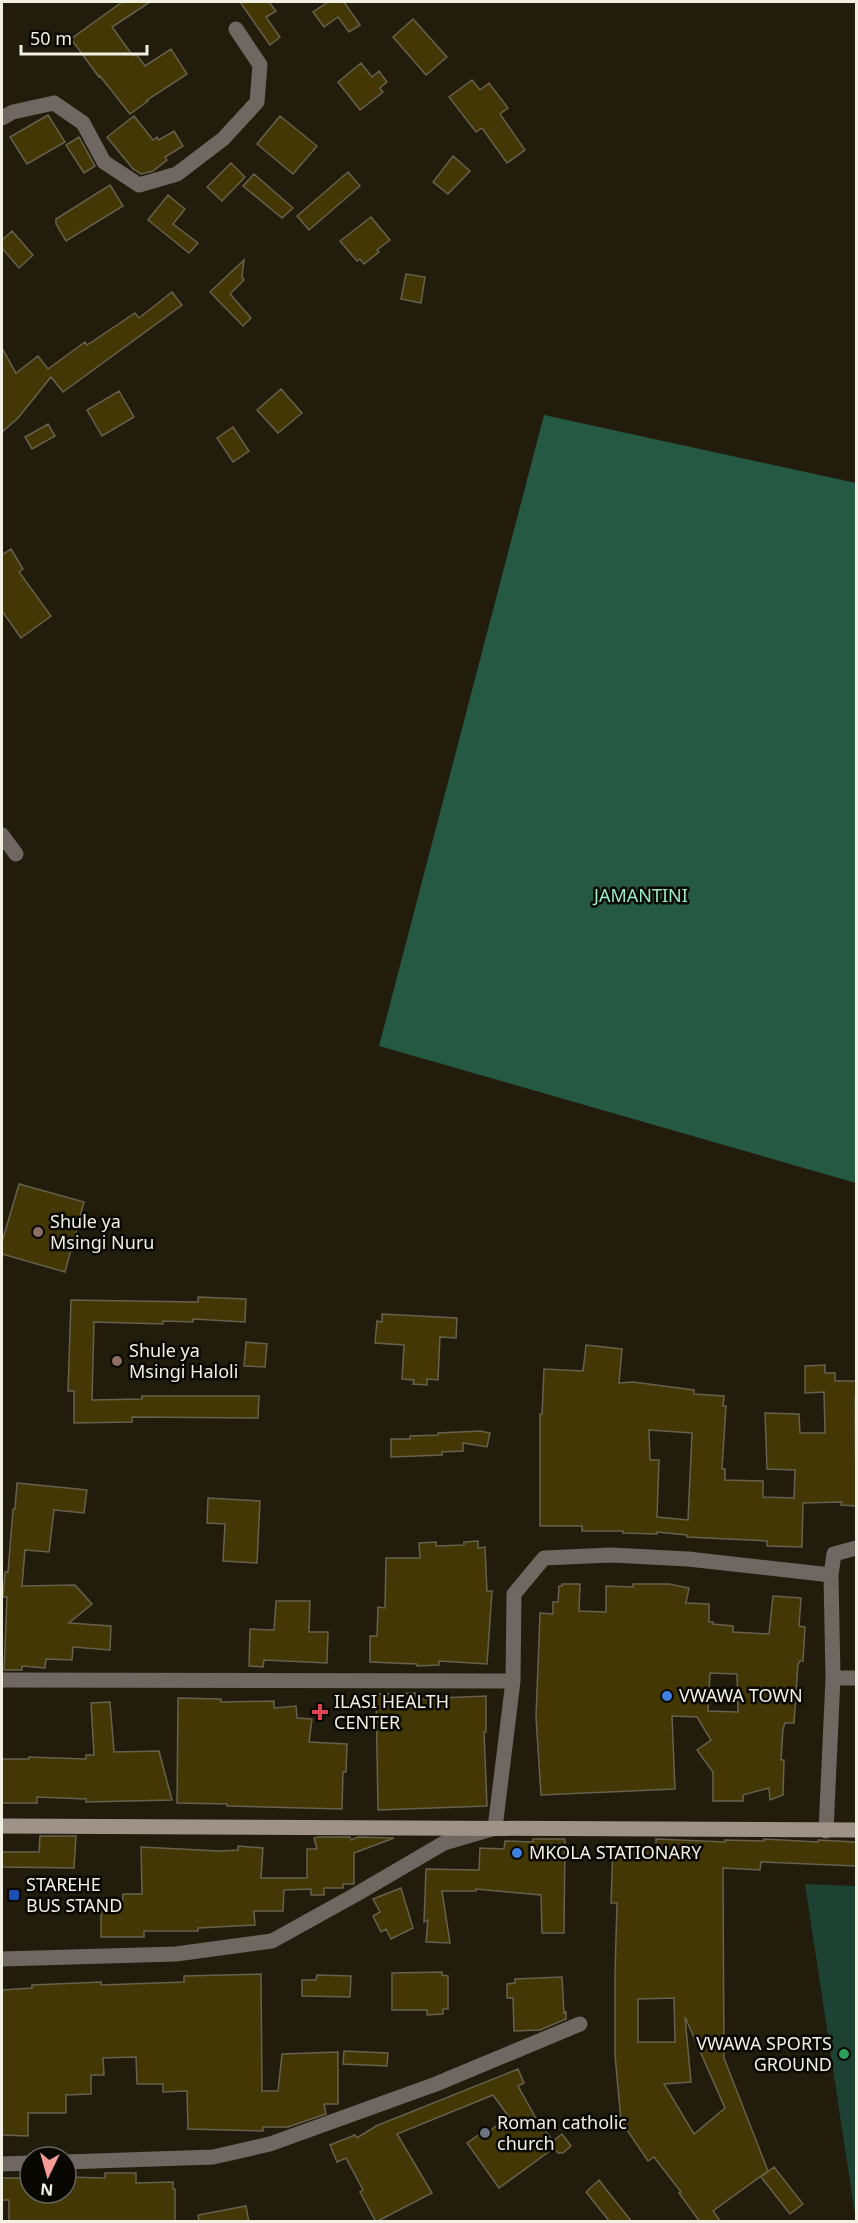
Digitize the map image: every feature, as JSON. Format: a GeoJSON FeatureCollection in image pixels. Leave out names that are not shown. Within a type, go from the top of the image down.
{"type":"FeatureCollection","features":[{"type":"Feature","properties":{"kind":"street"},"geometry":{"type":"LineString","coordinates":[[2,118],[13,112],[54,103],[82,123],[104,162],[139,185],[177,174],[223,139],[257,102],[260,65],[236,29]]}},
{"type":"Feature","properties":{"kind":"street"},"geometry":{"type":"LineString","coordinates":[[2,835],[16,854]]}},
{"type":"Feature","properties":{"kind":"street"},"geometry":{"type":"LineString","coordinates":[[826,1831],[834,1678],[831,1575],[834,1554],[856,1548]]}},
{"type":"Feature","properties":{"kind":"street"},"geometry":{"type":"LineString","coordinates":[[495,1828],[513,1681],[514,1594],[543,1558],[611,1555],[688,1559],[831,1575]]}},
{"type":"Feature","properties":{"kind":"street"},"geometry":{"type":"LineString","coordinates":[[834,1678],[856,1678]]}},
{"type":"Feature","properties":{"kind":"street"},"geometry":{"type":"LineString","coordinates":[[2,1680],[513,1681]]}},
{"type":"Feature","properties":{"kind":"street"},"geometry":{"type":"LineString","coordinates":[[2,1826],[856,1830]]}},
{"type":"Feature","properties":{"kind":"street"},"geometry":{"type":"LineString","coordinates":[[2,1959],[176,1954],[272,1941],[444,1842],[495,1828]]}},
{"type":"Feature","properties":{"kind":"street"},"geometry":{"type":"LineString","coordinates":[[78,2162],[213,2157],[270,2144],[436,2084],[580,2024]]}},
{"type":"Feature","properties":{"kind":"street"},"geometry":{"type":"LineString","coordinates":[[2,2164],[18,2163]]}},
{"type":"Feature","properties":{"kind":"green space","name":"JAMANTINI"},"geometry":{"type":"Polygon","coordinates":[[[544,415],[856,483],[856,1183],[379,1046],[544,415]]]}},
{"type":"Feature","properties":{"kind":"green space","name":"VWAWA SPORTS GROUND"},"geometry":{"type":"Polygon","coordinates":[[[805,1884],[856,1886],[856,2221],[805,1884]]]}},
{"type":"Feature","properties":{"kind":"building"},"geometry":{"type":"Polygon","coordinates":[[[122,2],[150,2],[112,27],[133,56],[136,54],[145,66],[171,49],[187,74],[130,114],[71,39],[122,2]]]}},
{"type":"Feature","properties":{"kind":"building"},"geometry":{"type":"Polygon","coordinates":[[[240,2],[269,2],[276,11],[266,17],[280,37],[270,45],[240,2]]]}},
{"type":"Feature","properties":{"kind":"building"},"geometry":{"type":"Polygon","coordinates":[[[328,2],[344,2],[360,25],[349,32],[338,17],[324,27],[313,12],[328,2]]]}},
{"type":"Feature","properties":{"kind":"building"},"geometry":{"type":"Polygon","coordinates":[[[413,19],[447,57],[426,75],[393,37],[413,19]]]}},
{"type":"Feature","properties":{"kind":"building"},"geometry":{"type":"Polygon","coordinates":[[[361,63],[372,77],[379,71],[387,82],[380,88],[383,92],[360,110],[338,82],[361,63]]]}},
{"type":"Feature","properties":{"kind":"building"},"geometry":{"type":"Polygon","coordinates":[[[472,80],[480,90],[489,83],[508,108],[500,114],[525,150],[507,163],[482,128],[476,132],[449,97],[472,80]]]}},
{"type":"Feature","properties":{"kind":"building"},"geometry":{"type":"Polygon","coordinates":[[[48,115],[65,142],[27,164],[10,137],[48,115]]]}},
{"type":"Feature","properties":{"kind":"building"},"geometry":{"type":"Polygon","coordinates":[[[134,116],[153,140],[157,137],[159,140],[174,131],[183,146],[165,157],[167,160],[153,171],[141,174],[133,169],[107,137],[134,116]]]}},
{"type":"Feature","properties":{"kind":"building"},"geometry":{"type":"Polygon","coordinates":[[[280,116],[317,146],[293,174],[257,144],[280,116]]]}},
{"type":"Feature","properties":{"kind":"building"},"geometry":{"type":"Polygon","coordinates":[[[79,137],[95,166],[84,173],[66,145],[79,137]]]}},
{"type":"Feature","properties":{"kind":"building"},"geometry":{"type":"Polygon","coordinates":[[[453,156],[470,171],[448,194],[433,182],[453,156]]]}},
{"type":"Feature","properties":{"kind":"building"},"geometry":{"type":"Polygon","coordinates":[[[231,163],[245,177],[222,201],[207,187],[231,163]]]}},
{"type":"Feature","properties":{"kind":"building"},"geometry":{"type":"Polygon","coordinates":[[[348,172],[360,186],[309,230],[297,216],[348,172]]]}},
{"type":"Feature","properties":{"kind":"building"},"geometry":{"type":"Polygon","coordinates":[[[254,174],[293,208],[282,218],[243,186],[254,174]]]}},
{"type":"Feature","properties":{"kind":"building"},"geometry":{"type":"Polygon","coordinates":[[[110,185],[123,206],[66,241],[56,224],[56,219],[110,185]]]}},
{"type":"Feature","properties":{"kind":"building"},"geometry":{"type":"Polygon","coordinates":[[[168,195],[185,209],[173,224],[198,243],[189,253],[148,220],[168,195]]]}},
{"type":"Feature","properties":{"kind":"building"},"geometry":{"type":"Polygon","coordinates":[[[371,217],[390,240],[364,264],[360,259],[357,261],[340,241],[371,217]]]}},
{"type":"Feature","properties":{"kind":"building"},"geometry":{"type":"Polygon","coordinates":[[[12,231],[33,255],[19,268],[2,248],[2,240],[12,231]]]}},
{"type":"Feature","properties":{"kind":"building"},"geometry":{"type":"Polygon","coordinates":[[[244,260],[242,277],[244,280],[230,294],[251,318],[243,326],[210,292],[244,260]]]}},
{"type":"Feature","properties":{"kind":"building"},"geometry":{"type":"Polygon","coordinates":[[[406,274],[425,277],[421,303],[401,299],[406,274]]]}},
{"type":"Feature","properties":{"kind":"building"},"geometry":{"type":"Polygon","coordinates":[[[172,292],[182,305],[63,392],[51,377],[18,418],[2,432],[2,348],[16,373],[38,356],[48,369],[85,342],[87,345],[135,313],[139,318],[172,292]]]}},
{"type":"Feature","properties":{"kind":"building"},"geometry":{"type":"Polygon","coordinates":[[[281,389],[302,413],[278,433],[257,410],[281,389]]]}},
{"type":"Feature","properties":{"kind":"building"},"geometry":{"type":"Polygon","coordinates":[[[119,391],[134,417],[102,436],[87,410],[119,391]]]}},
{"type":"Feature","properties":{"kind":"building"},"geometry":{"type":"Polygon","coordinates":[[[48,424],[55,436],[32,449],[25,437],[48,424]]]}},
{"type":"Feature","properties":{"kind":"building"},"geometry":{"type":"Polygon","coordinates":[[[233,427],[249,451],[233,462],[217,438],[233,427]]]}},
{"type":"Feature","properties":{"kind":"building"},"geometry":{"type":"Polygon","coordinates":[[[11,549],[23,569],[19,572],[51,616],[21,638],[2,611],[2,555],[11,549]]]}},
{"type":"Feature","properties":{"kind":"building"},"geometry":{"type":"Polygon","coordinates":[[[19,1184],[84,1202],[65,1272],[2,1254],[2,1242],[19,1184]]]}},
{"type":"Feature","properties":{"kind":"building"},"geometry":{"type":"Polygon","coordinates":[[[198,1297],[246,1299],[245,1322],[193,1319],[193,1322],[163,1321],[163,1324],[94,1322],[92,1400],[142,1399],[142,1396],[259,1396],[258,1418],[132,1417],[132,1422],[74,1423],[74,1391],[68,1391],[71,1300],[198,1302],[198,1297]]]}},
{"type":"Feature","properties":{"kind":"building"},"geometry":{"type":"Polygon","coordinates":[[[382,1314],[457,1318],[456,1338],[440,1337],[438,1380],[427,1379],[427,1385],[413,1384],[414,1380],[402,1379],[404,1345],[375,1343],[377,1321],[382,1322],[382,1314]]]}},
{"type":"Feature","properties":{"kind":"building"},"geometry":{"type":"Polygon","coordinates":[[[246,1342],[267,1344],[265,1367],[244,1366],[246,1342]]]}},
{"type":"Feature","properties":{"kind":"building"},"geometry":{"type":"Polygon","coordinates":[[[586,1345],[622,1349],[619,1383],[633,1382],[694,1390],[694,1394],[724,1396],[723,1406],[726,1406],[722,1469],[725,1469],[725,1480],[763,1481],[763,1497],[794,1498],[795,1470],[767,1469],[765,1413],[799,1414],[800,1433],[825,1433],[824,1392],[805,1393],[805,1366],[825,1365],[825,1373],[835,1373],[835,1381],[856,1381],[856,1506],[841,1505],[842,1502],[803,1503],[802,1547],[767,1546],[767,1541],[687,1537],[687,1535],[657,1532],[657,1534],[582,1531],[582,1526],[540,1526],[540,1414],[542,1414],[544,1369],[583,1371],[586,1345]],[[649,1430],[650,1460],[659,1460],[657,1517],[688,1520],[692,1433],[649,1430]]]}},
{"type":"Feature","properties":{"kind":"building"},"geometry":{"type":"Polygon","coordinates":[[[480,1431],[490,1433],[487,1447],[463,1443],[463,1451],[442,1452],[442,1455],[391,1457],[391,1439],[480,1431]]]}},
{"type":"Feature","properties":{"kind":"building"},"geometry":{"type":"Polygon","coordinates":[[[17,1483],[87,1490],[84,1513],[54,1510],[49,1552],[25,1550],[22,1586],[75,1585],[92,1604],[69,1623],[111,1626],[110,1650],[73,1647],[72,1660],[46,1659],[45,1668],[22,1666],[22,1670],[4,1670],[7,1597],[3,1597],[5,1572],[8,1572],[17,1483]]]}},
{"type":"Feature","properties":{"kind":"building"},"geometry":{"type":"Polygon","coordinates":[[[208,1498],[260,1501],[257,1563],[223,1561],[225,1524],[207,1523],[208,1498]]]}},
{"type":"Feature","properties":{"kind":"building"},"geometry":{"type":"Polygon","coordinates":[[[478,1541],[478,1548],[485,1547],[487,1591],[492,1591],[487,1664],[439,1661],[439,1665],[417,1666],[417,1664],[370,1662],[370,1636],[377,1636],[378,1607],[385,1608],[386,1558],[420,1558],[419,1543],[436,1542],[436,1546],[464,1545],[464,1542],[478,1541]]]}},
{"type":"Feature","properties":{"kind":"building","name":"VWAWA TOWN"},"geometry":{"type":"Polygon","coordinates":[[[562,1584],[580,1584],[579,1611],[606,1612],[606,1586],[633,1587],[633,1584],[669,1584],[689,1588],[686,1603],[709,1604],[709,1622],[733,1626],[733,1632],[769,1634],[773,1596],[801,1598],[799,1626],[805,1627],[803,1661],[798,1664],[794,1723],[785,1723],[783,1729],[781,1760],[784,1760],[783,1795],[770,1800],[769,1788],[743,1795],[743,1801],[713,1801],[713,1772],[697,1750],[711,1740],[697,1717],[672,1716],[675,1789],[541,1795],[536,1717],[540,1613],[553,1614],[553,1602],[558,1602],[559,1586],[562,1584]],[[710,1673],[708,1711],[738,1712],[737,1674],[710,1673]]]}},
{"type":"Feature","properties":{"kind":"building"},"geometry":{"type":"Polygon","coordinates":[[[276,1601],[310,1601],[309,1632],[328,1632],[327,1663],[264,1660],[263,1667],[249,1666],[250,1629],[274,1630],[276,1601]]]}},
{"type":"Feature","properties":{"kind":"building"},"geometry":{"type":"Polygon","coordinates":[[[415,1693],[415,1699],[486,1696],[486,1732],[484,1732],[487,1806],[378,1810],[376,1694],[415,1693]]]}},
{"type":"Feature","properties":{"kind":"building"},"geometry":{"type":"Polygon","coordinates":[[[178,1698],[221,1699],[221,1702],[274,1701],[274,1708],[296,1706],[297,1718],[312,1719],[309,1742],[347,1744],[346,1772],[343,1772],[342,1809],[177,1803],[178,1698]]]}},
{"type":"Feature","properties":{"kind":"building"},"geometry":{"type":"Polygon","coordinates":[[[110,1702],[114,1752],[159,1751],[172,1800],[86,1802],[86,1799],[37,1797],[37,1803],[2,1803],[2,1759],[29,1759],[29,1757],[86,1759],[86,1755],[94,1755],[91,1703],[110,1702]]]}},
{"type":"Feature","properties":{"kind":"building"},"geometry":{"type":"Polygon","coordinates":[[[40,1836],[76,1836],[74,1868],[2,1867],[2,1852],[39,1852],[40,1836]]]}},
{"type":"Feature","properties":{"kind":"building"},"geometry":{"type":"Polygon","coordinates":[[[350,1837],[351,1840],[358,1837],[394,1838],[354,1853],[354,1884],[343,1884],[343,1888],[324,1888],[324,1895],[311,1895],[311,1889],[284,1890],[283,1911],[254,1911],[255,1925],[198,1928],[198,1931],[144,1931],[144,1937],[101,1937],[101,1910],[122,1910],[123,1894],[142,1894],[141,1847],[220,1851],[238,1850],[238,1846],[263,1848],[261,1878],[307,1878],[307,1849],[317,1849],[314,1838],[350,1837]]]}},
{"type":"Feature","properties":{"kind":"building"},"geometry":{"type":"Polygon","coordinates":[[[533,1839],[565,1839],[564,1933],[542,1933],[541,1895],[476,1889],[476,1891],[442,1891],[450,1943],[426,1942],[428,1920],[424,1922],[426,1869],[479,1870],[480,1848],[504,1849],[505,1841],[533,1842],[533,1839]]]}},
{"type":"Feature","properties":{"kind":"building"},"geometry":{"type":"Polygon","coordinates":[[[656,1839],[725,1842],[725,1840],[764,1841],[764,1839],[856,1842],[856,1866],[761,1862],[760,1870],[723,1868],[724,2058],[768,2171],[713,2211],[721,2222],[700,2222],[679,2193],[681,2192],[654,2157],[648,2161],[621,2121],[615,2055],[617,1903],[611,1903],[613,1846],[656,1848],[656,1839]],[[674,1998],[638,1999],[638,2042],[675,2042],[674,1998]],[[685,2017],[691,2082],[664,2084],[694,2134],[725,2108],[685,2017]]]}},
{"type":"Feature","properties":{"kind":"building"},"geometry":{"type":"Polygon","coordinates":[[[401,1888],[413,1928],[391,1939],[386,1929],[381,1932],[373,1916],[380,1912],[373,1899],[401,1888]]]}},
{"type":"Feature","properties":{"kind":"building"},"geometry":{"type":"Polygon","coordinates":[[[442,1972],[442,1975],[448,1976],[448,2009],[443,2009],[443,2014],[427,2015],[427,2010],[392,2010],[392,1973],[442,1972]]]}},
{"type":"Feature","properties":{"kind":"building"},"geometry":{"type":"Polygon","coordinates":[[[261,1974],[262,2091],[278,2091],[282,2054],[338,2052],[338,2104],[324,2104],[326,2114],[288,2127],[263,2127],[263,2131],[188,2129],[187,2091],[163,2092],[163,2084],[137,2084],[136,2057],[103,2058],[104,2075],[91,2075],[91,2094],[66,2095],[66,2113],[28,2113],[28,2136],[2,2135],[2,1990],[32,1988],[32,1985],[184,1982],[184,1976],[261,1974]]]}},
{"type":"Feature","properties":{"kind":"building"},"geometry":{"type":"Polygon","coordinates":[[[317,1975],[351,1976],[350,1997],[302,1996],[302,1980],[316,1980],[317,1975]]]}},
{"type":"Feature","properties":{"kind":"building"},"geometry":{"type":"Polygon","coordinates":[[[562,1977],[566,2019],[540,2030],[514,2031],[513,1998],[507,1998],[507,1984],[515,1983],[515,1979],[562,1977]]]}},
{"type":"Feature","properties":{"kind":"building"},"geometry":{"type":"Polygon","coordinates":[[[344,2051],[388,2053],[387,2066],[343,2064],[344,2051]]]}},
{"type":"Feature","properties":{"kind":"building"},"geometry":{"type":"Polygon","coordinates":[[[518,2069],[524,2083],[518,2086],[537,2120],[553,2141],[562,2134],[571,2146],[563,2153],[558,2153],[554,2148],[499,2188],[467,2143],[483,2132],[485,2134],[509,2117],[493,2095],[397,2134],[432,2193],[376,2222],[360,2192],[363,2190],[346,2158],[337,2162],[330,2145],[355,2135],[357,2138],[376,2126],[518,2069]]]}},
{"type":"Feature","properties":{"kind":"building"},"geometry":{"type":"Polygon","coordinates":[[[774,2167],[803,2204],[790,2214],[761,2177],[774,2167]]]}},
{"type":"Feature","properties":{"kind":"building"},"geometry":{"type":"Polygon","coordinates":[[[105,2173],[136,2173],[136,2183],[173,2182],[175,2222],[9,2222],[9,2200],[2,2200],[2,2178],[18,2178],[18,2205],[78,2205],[78,2177],[105,2178],[105,2173]]]}},
{"type":"Feature","properties":{"kind":"building"},"geometry":{"type":"Polygon","coordinates":[[[599,2180],[632,2222],[610,2222],[586,2192],[599,2180]]]}},
{"type":"Feature","properties":{"kind":"building"},"geometry":{"type":"Polygon","coordinates":[[[246,2206],[249,2222],[199,2222],[198,2215],[246,2206]]]}},
{"type":"Feature","properties":{"kind":"place","name":"Shule ya Msingi Nuru"},"geometry":{"type":"Point","coordinates":[38,1232]}},
{"type":"Feature","properties":{"kind":"place","name":"Shule ya Msingi Haloli"},"geometry":{"type":"Point","coordinates":[117,1361]}},
{"type":"Feature","properties":{"kind":"place","name":"VWAWA TOWN"},"geometry":{"type":"Point","coordinates":[667,1696]}},
{"type":"Feature","properties":{"kind":"place","name":"ILASI HEALTH CENTER"},"geometry":{"type":"Point","coordinates":[320,1712]}},
{"type":"Feature","properties":{"kind":"place","name":"MKOLA STATIONARY"},"geometry":{"type":"Point","coordinates":[517,1853]}},
{"type":"Feature","properties":{"kind":"place","name":"STAREHE BUS STAND"},"geometry":{"type":"Point","coordinates":[14,1895]}},
{"type":"Feature","properties":{"kind":"place","name":"VWAWA SPORTS GROUND"},"geometry":{"type":"Point","coordinates":[844,2054]}},
{"type":"Feature","properties":{"kind":"place","name":"Roman catholic church"},"geometry":{"type":"Point","coordinates":[485,2133]}}]}
